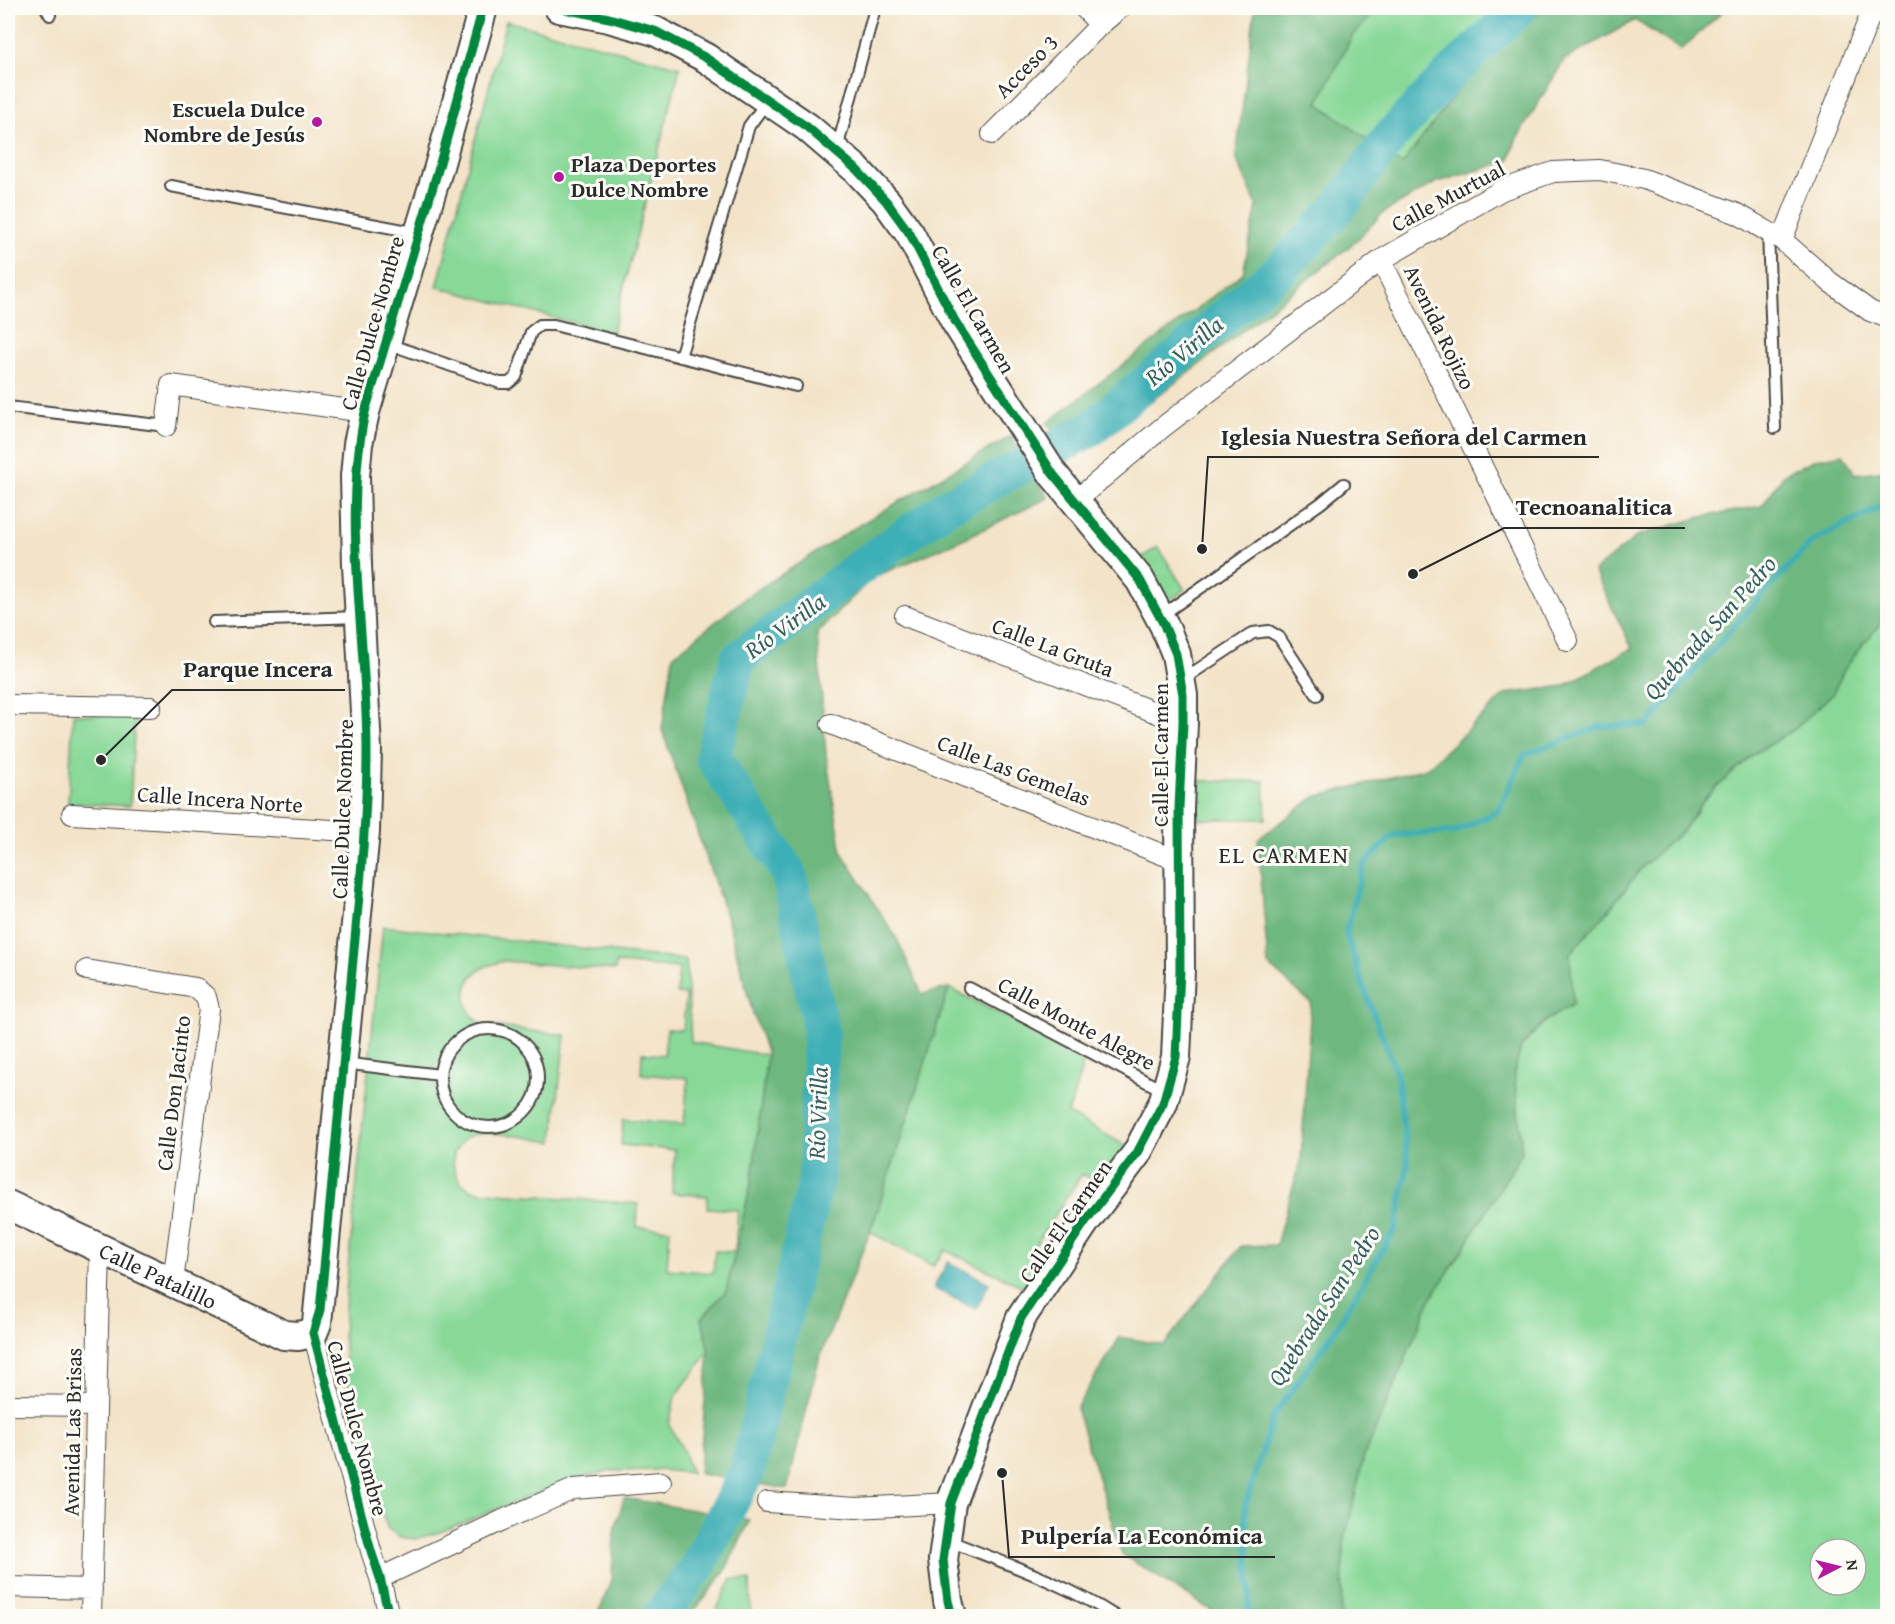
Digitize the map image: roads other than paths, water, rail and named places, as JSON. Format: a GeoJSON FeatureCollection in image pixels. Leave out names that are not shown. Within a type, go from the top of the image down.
{"type":"FeatureCollection","features":[{"type":"Feature","properties":{"kind":"street","name":"Calle Dulce Nombre"},"geometry":{"type":"LineString","coordinates":[[389,1617],[313,1333],[320,1310],[365,832],[367,749],[355,476],[358,444],[365,412],[483,8]]}},
{"type":"Feature","properties":{"kind":"street","name":"Calle El Carmen"},"geometry":{"type":"LineString","coordinates":[[559,8],[609,18],[655,31],[706,58],[807,127],[886,201],[910,234],[955,321],[1053,474],[1140,580],[1176,654],[1183,695],[1179,861],[1180,970],[1176,1057],[1163,1103],[1137,1153],[1085,1222],[1021,1318],[951,1503],[943,1560],[952,1617]]}},
{"type":"Feature","properties":{"kind":"street"},"geometry":{"type":"LineString","coordinates":[[1084,8],[1100,25]]}},
{"type":"Feature","properties":{"kind":"street","name":"Acceso 3"},"geometry":{"type":"LineString","coordinates":[[993,134],[1100,25],[1120,8]]}},
{"type":"Feature","properties":{"kind":"street"},"geometry":{"type":"LineString","coordinates":[[1775,236],[1876,15]]}},
{"type":"Feature","properties":{"kind":"street","name":"Calle Murtual"},"geometry":{"type":"LineString","coordinates":[[1075,501],[1163,427],[1381,260],[1502,190],[1553,172],[1600,170],[1644,179],[1738,214],[1775,236],[1870,311],[1887,318]]}},
{"type":"Feature","properties":{"kind":"street","name":"Avenida Rojizo"},"geometry":{"type":"LineString","coordinates":[[1381,260],[1568,641]]}},
{"type":"Feature","properties":{"kind":"street"},"geometry":{"type":"LineString","coordinates":[[166,426],[171,385],[365,412]]}},
{"type":"Feature","properties":{"kind":"street","name":"Calle La Gruta"},"geometry":{"type":"LineString","coordinates":[[905,616],[1183,723]]}},
{"type":"Feature","properties":{"kind":"street"},"geometry":{"type":"LineString","coordinates":[[8,705],[152,707]]}},
{"type":"Feature","properties":{"kind":"street","name":"Calle Las Gemelas"},"geometry":{"type":"LineString","coordinates":[[831,724],[1179,861]]}},
{"type":"Feature","properties":{"kind":"street","name":"Calle Incera Norte"},"geometry":{"type":"LineString","coordinates":[[72,814],[365,832]]}},
{"type":"Feature","properties":{"kind":"street","name":"Calle Don Jacinto"},"geometry":{"type":"LineString","coordinates":[[87,970],[196,988],[206,998],[208,1009],[173,1282]]}},
{"type":"Feature","properties":{"kind":"street","name":"Calle Patalillo"},"geometry":{"type":"LineString","coordinates":[[8,1205],[284,1335],[298,1336],[313,1333]]}},
{"type":"Feature","properties":{"kind":"street","name":"Avenida Las Brisas"},"geometry":{"type":"LineString","coordinates":[[91,1617],[100,1248]]}},
{"type":"Feature","properties":{"kind":"street"},"geometry":{"type":"LineString","coordinates":[[8,1405],[96,1406]]}},
{"type":"Feature","properties":{"kind":"street"},"geometry":{"type":"LineString","coordinates":[[380,1578],[502,1520],[574,1490],[661,1482]]}},
{"type":"Feature","properties":{"kind":"street"},"geometry":{"type":"LineString","coordinates":[[767,1502],[856,1508],[951,1503]]}},
{"type":"Feature","properties":{"kind":"street"},"geometry":{"type":"LineString","coordinates":[[8,1587],[92,1588]]}},
{"type":"Feature","properties":{"kind":"lane"},"geometry":{"type":"LineString","coordinates":[[836,152],[875,8]]}},
{"type":"Feature","properties":{"kind":"lane"},"geometry":{"type":"LineString","coordinates":[[680,357],[749,126],[768,100]]}},
{"type":"Feature","properties":{"kind":"lane"},"geometry":{"type":"LineString","coordinates":[[171,186],[419,233]]}},
{"type":"Feature","properties":{"kind":"lane"},"geometry":{"type":"LineString","coordinates":[[1775,236],[1775,428]]}},
{"type":"Feature","properties":{"kind":"lane"},"geometry":{"type":"LineString","coordinates":[[385,343],[500,383],[509,383],[516,377],[531,332],[540,325],[554,325],[796,386]]}},
{"type":"Feature","properties":{"kind":"lane"},"geometry":{"type":"LineString","coordinates":[[8,406],[166,426]]}},
{"type":"Feature","properties":{"kind":"lane"},"geometry":{"type":"LineString","coordinates":[[1159,617],[1321,504],[1344,484]]}},
{"type":"Feature","properties":{"kind":"lane"},"geometry":{"type":"LineString","coordinates":[[214,622],[360,617]]}},
{"type":"Feature","properties":{"kind":"lane"},"geometry":{"type":"LineString","coordinates":[[1180,681],[1253,633],[1269,631],[1280,637],[1317,695]]}},
{"type":"Feature","properties":{"kind":"lane","name":"Calle Monte Alegre"},"geometry":{"type":"LineString","coordinates":[[969,988],[1167,1092]]}},
{"type":"Feature","properties":{"kind":"lane"},"geometry":{"type":"LineString","coordinates":[[487,1028],[503,1030],[518,1038],[530,1050],[536,1065],[537,1080],[534,1096],[526,1109],[514,1120],[500,1126],[484,1126],[470,1123],[456,1114],[446,1101],[440,1086],[440,1075],[446,1053],[457,1040],[471,1032],[487,1028]]}},
{"type":"Feature","properties":{"kind":"lane"},"geometry":{"type":"LineString","coordinates":[[343,1063],[440,1075]]}},
{"type":"Feature","properties":{"kind":"lane"},"geometry":{"type":"LineString","coordinates":[[946,1540],[1039,1576],[1097,1604],[1115,1617]]}},
{"type":"Feature","properties":{"kind":"water"},"geometry":{"type":"Polygon","coordinates":[[[948,1262],[989,1283],[976,1309],[933,1288],[948,1262]]]}},
{"type":"Feature","properties":{"kind":"waterway","name":"Río Virilla"},"geometry":{"type":"LineString","coordinates":[[660,1616],[697,1567],[747,1472],[816,1181],[821,1031],[789,874],[713,757],[738,659],[866,563],[946,507],[1092,428],[1281,269],[1338,208],[1390,137],[1450,74],[1520,8]]}},
{"type":"Feature","properties":{"kind":"waterway","name":"Quebrada San Pedro"},"geometry":{"type":"LineString","coordinates":[[1248,1616],[1250,1592],[1245,1506],[1274,1415],[1335,1330],[1396,1227],[1408,1164],[1397,1075],[1346,933],[1364,864],[1394,835],[1455,832],[1498,811],[1524,755],[1601,726],[1647,725],[1758,599],[1813,541],[1888,503]]}},
{"type":"Feature","properties":{"kind":"place","name":"Escuela Dulce Nombre de Jesús"},"geometry":{"type":"Point","coordinates":[317,122]}},
{"type":"Feature","properties":{"kind":"place","name":"Plaza Deportes Dulce Nombre"},"geometry":{"type":"Point","coordinates":[559,177]}},
{"type":"Feature","properties":{"kind":"place","name":"Iglesia Nuestra Señora del Carmen"},"geometry":{"type":"Point","coordinates":[1202,549]}},
{"type":"Feature","properties":{"kind":"place","name":"Tecnoanalitica"},"geometry":{"type":"Point","coordinates":[1413,574]}},
{"type":"Feature","properties":{"kind":"place","name":"Parque Incera"},"geometry":{"type":"Point","coordinates":[101,760]}},
{"type":"Feature","properties":{"kind":"place","name":"Pulpería La Económica"},"geometry":{"type":"Point","coordinates":[1002,1473]}},
{"type":"Feature","properties":{"kind":"district","name":"EL CARMEN"},"geometry":{"type":"Point","coordinates":[1284,855]}}]}
